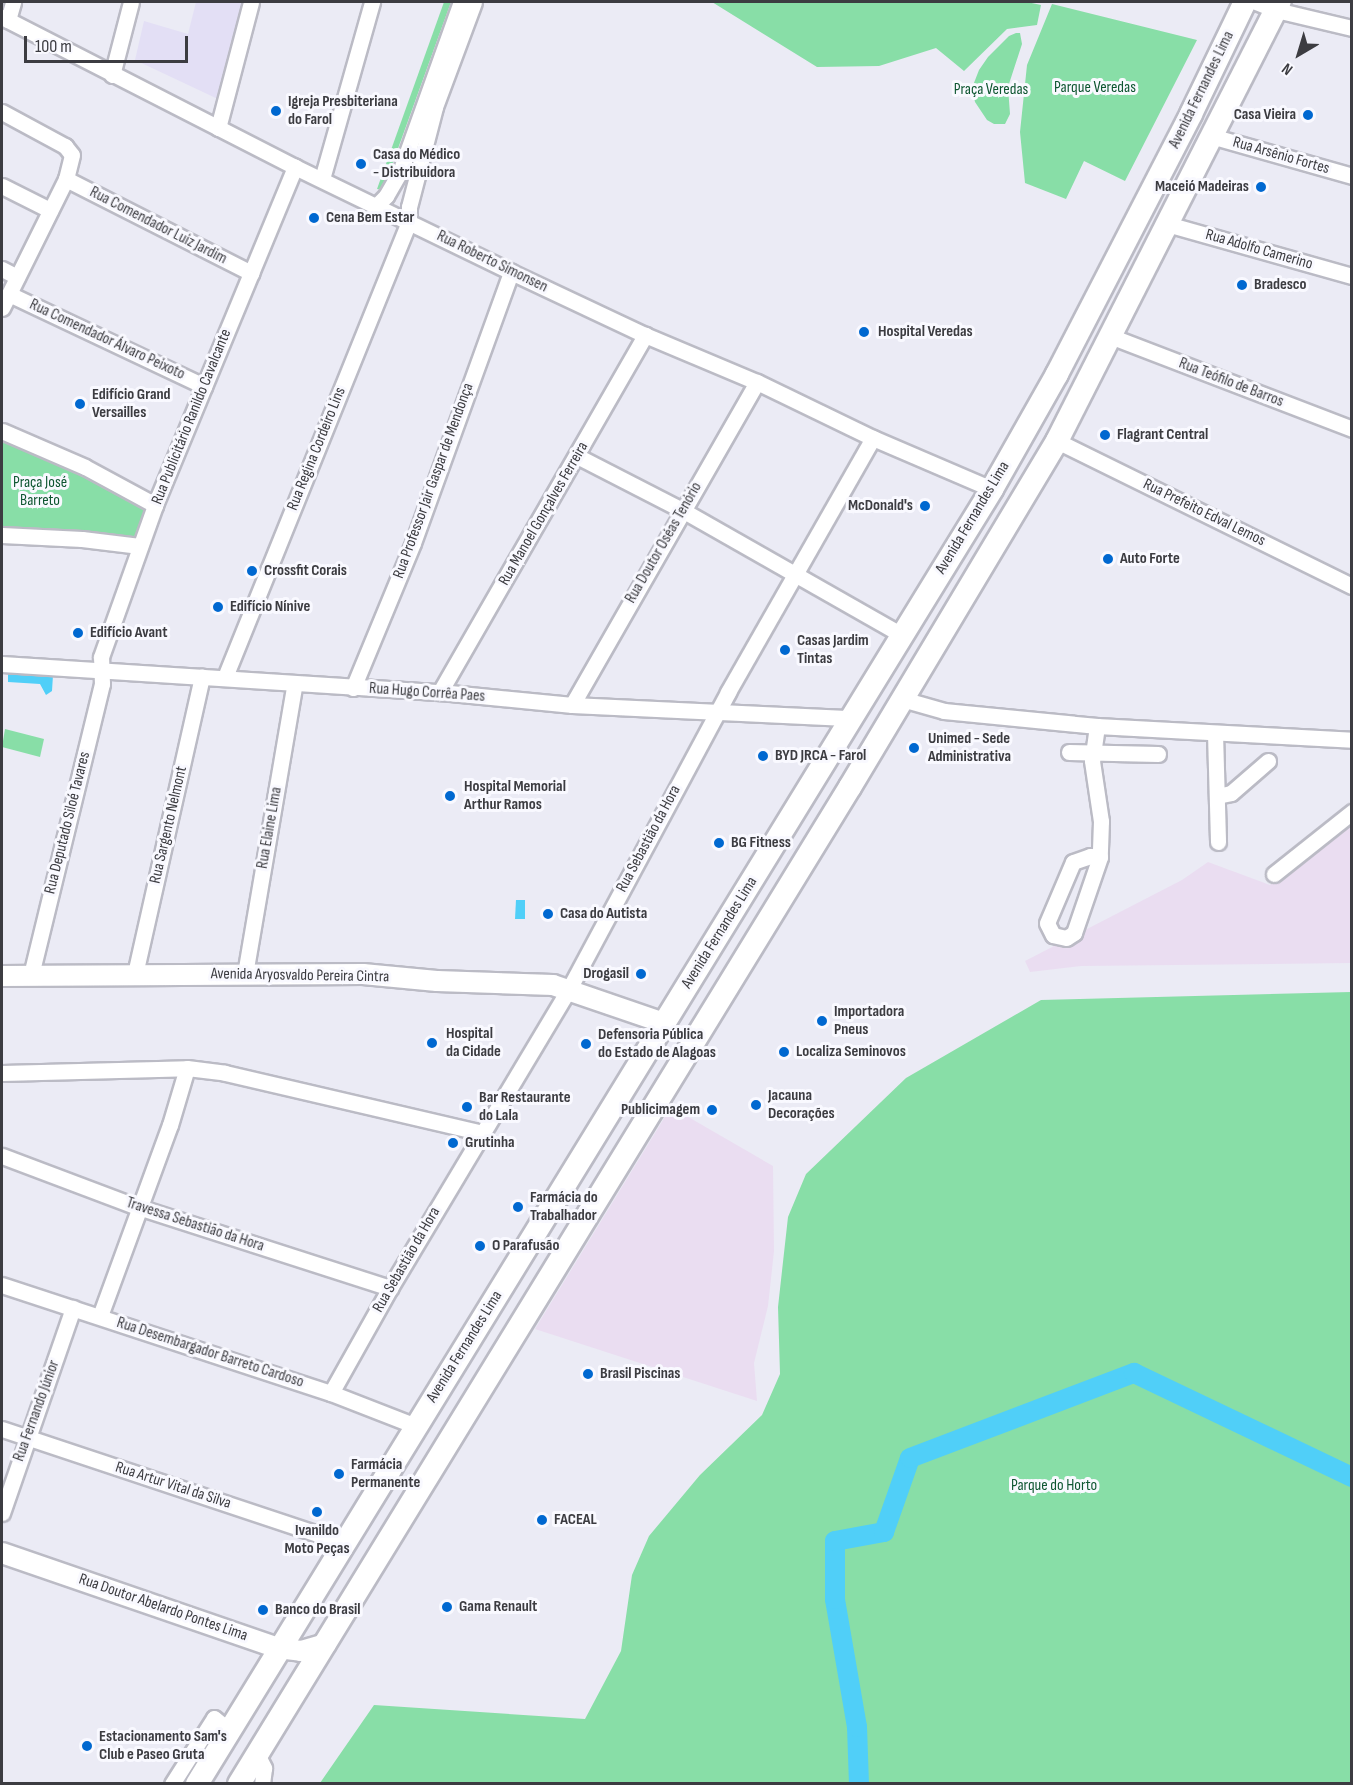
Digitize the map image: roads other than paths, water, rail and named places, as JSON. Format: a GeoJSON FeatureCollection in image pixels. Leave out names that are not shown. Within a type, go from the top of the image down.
{"type":"FeatureCollection","features":[{"type":"Feature","properties":{"kind":"highway","name":"Avenida Fernandes Lima"},"geometry":{"type":"LineString","coordinates":[[197,1784],[221,1724],[278,1648],[344,1543],[992,489],[1067,354],[1191,114],[1245,2]]}},
{"type":"Feature","properties":{"kind":"highway","name":"Avenida Fernandes Lima"},"geometry":{"type":"LineString","coordinates":[[239,1784],[902,699],[1057,441],[1211,136],[1271,4]]}},
{"type":"Feature","properties":{"kind":"highway"},"geometry":{"type":"LineString","coordinates":[[221,1724],[257,1754]]}},
{"type":"Feature","properties":{"kind":"main road","name":"Avenida Aryosvaldo Pereira Cintra"},"geometry":{"type":"LineString","coordinates":[[2,976],[363,974],[437,981],[553,985],[664,1023]]}},
{"type":"Feature","properties":{"kind":"main road","name":"Rua Doutor Abelardo Pontes Lima"},"geometry":{"type":"LineString","coordinates":[[2,1553],[278,1648],[301,1650],[326,1644]]}},
{"type":"Feature","properties":{"kind":"street"},"geometry":{"type":"LineString","coordinates":[[5,19],[13,2]]}},
{"type":"Feature","properties":{"kind":"street"},"geometry":{"type":"LineString","coordinates":[[112,75],[131,2]]}},
{"type":"Feature","properties":{"kind":"street"},"geometry":{"type":"LineString","coordinates":[[218,128],[251,2]]}},
{"type":"Feature","properties":{"kind":"street"},"geometry":{"type":"LineString","coordinates":[[322,179],[372,2]]}},
{"type":"Feature","properties":{"kind":"street"},"geometry":{"type":"LineString","coordinates":[[377,205],[386,196],[400,172],[461,2]]}},
{"type":"Feature","properties":{"kind":"street","name":"Rua Regina Cordeiro Lins"},"geometry":{"type":"LineString","coordinates":[[225,677],[409,221],[409,207],[435,107],[474,2]]}},
{"type":"Feature","properties":{"kind":"street"},"geometry":{"type":"LineString","coordinates":[[1271,4],[1352,28]]}},
{"type":"Feature","properties":{"kind":"street","name":"Rua Roberto Simonsen"},"geometry":{"type":"LineString","coordinates":[[5,19],[295,167],[511,272],[645,335],[757,382],[873,438],[992,489]]}},
{"type":"Feature","properties":{"kind":"street"},"geometry":{"type":"LineString","coordinates":[[2,111],[65,146],[72,155],[66,179],[2,308]]}},
{"type":"Feature","properties":{"kind":"street","name":"Rua Arsênio Fortes"},"geometry":{"type":"LineString","coordinates":[[1211,136],[1352,176]]}},
{"type":"Feature","properties":{"kind":"street","name":"Rua Publicitário Ranildo Cavalcante"},"geometry":{"type":"LineString","coordinates":[[102,670],[101,657],[155,505],[295,167]]}},
{"type":"Feature","properties":{"kind":"street","name":"Rua Comendador Luiz Jardim"},"geometry":{"type":"LineString","coordinates":[[66,179],[251,273]]}},
{"type":"Feature","properties":{"kind":"street"},"geometry":{"type":"LineString","coordinates":[[2,186],[50,210]]}},
{"type":"Feature","properties":{"kind":"street","name":"Rua Adolfo Camerino"},"geometry":{"type":"LineString","coordinates":[[1167,224],[1352,276]]}},
{"type":"Feature","properties":{"kind":"street"},"geometry":{"type":"LineString","coordinates":[[2,269],[17,277]]}},
{"type":"Feature","properties":{"kind":"street","name":"Rua Professor Jair Gaspar de Mendonça"},"geometry":{"type":"LineString","coordinates":[[353,688],[413,543],[511,272]]}},
{"type":"Feature","properties":{"kind":"street","name":"Rua Comendador Álvaro Peixoto"},"geometry":{"type":"LineString","coordinates":[[9,294],[204,386]]}},
{"type":"Feature","properties":{"kind":"street","name":"Rua Manoel Gonçalves Ferreira"},"geometry":{"type":"LineString","coordinates":[[440,692],[645,335]]}},
{"type":"Feature","properties":{"kind":"street","name":"Rua Teófilo de Barros"},"geometry":{"type":"LineString","coordinates":[[1110,336],[1352,429]]}},
{"type":"Feature","properties":{"kind":"street","name":"Rua Doutor Oséas Tenório"},"geometry":{"type":"LineString","coordinates":[[572,705],[757,382]]}},
{"type":"Feature","properties":{"kind":"street"},"geometry":{"type":"LineString","coordinates":[[2,430],[85,467],[155,505]]}},
{"type":"Feature","properties":{"kind":"street","name":"Rua Sebastião da Hora"},"geometry":{"type":"LineString","coordinates":[[331,1394],[390,1288],[569,989],[717,711],[873,438]]}},
{"type":"Feature","properties":{"kind":"street","name":"Rua Prefeito Edval Lemos"},"geometry":{"type":"LineString","coordinates":[[1057,441],[1352,586]]}},
{"type":"Feature","properties":{"kind":"street"},"geometry":{"type":"LineString","coordinates":[[577,456],[682,510],[794,576],[902,635]]}},
{"type":"Feature","properties":{"kind":"street"},"geometry":{"type":"LineString","coordinates":[[2,535],[82,539],[140,546]]}},
{"type":"Feature","properties":{"kind":"street","name":"Rua Hugo Corrêa Paes"},"geometry":{"type":"LineString","coordinates":[[2,663],[440,692],[572,705],[852,718]]}},
{"type":"Feature","properties":{"kind":"street","name":"Rua Deputado Siloé Tavares"},"geometry":{"type":"LineString","coordinates":[[31,975],[102,684],[102,670]]}},
{"type":"Feature","properties":{"kind":"street","name":"Rua Sargento Nelmont"},"geometry":{"type":"LineString","coordinates":[[135,974],[202,676]]}},
{"type":"Feature","properties":{"kind":"street","name":"Rua Elaine Lima"},"geometry":{"type":"LineString","coordinates":[[245,974],[295,682]]}},
{"type":"Feature","properties":{"kind":"street"},"geometry":{"type":"LineString","coordinates":[[902,699],[944,711],[1097,726],[1352,740]]}},
{"type":"Feature","properties":{"kind":"street"},"geometry":{"type":"LineString","coordinates":[[1097,726],[1092,767],[1101,821],[1100,857],[1074,933],[1066,938],[1057,938],[1050,932],[1047,923],[1073,862],[1090,856],[1100,857]]}},
{"type":"Feature","properties":{"kind":"street"},"geometry":{"type":"LineString","coordinates":[[1215,733],[1218,842]]}},
{"type":"Feature","properties":{"kind":"street"},"geometry":{"type":"LineString","coordinates":[[1069,752],[1158,754]]}},
{"type":"Feature","properties":{"kind":"street"},"geometry":{"type":"LineString","coordinates":[[1217,796],[1231,793],[1268,761]]}},
{"type":"Feature","properties":{"kind":"street"},"geometry":{"type":"LineString","coordinates":[[1274,874],[1352,812]]}},
{"type":"Feature","properties":{"kind":"street"},"geometry":{"type":"LineString","coordinates":[[100,1316],[138,1207],[170,1125],[187,1068]]}},
{"type":"Feature","properties":{"kind":"street"},"geometry":{"type":"LineString","coordinates":[[2,1073],[187,1068],[225,1073],[483,1133]]}},
{"type":"Feature","properties":{"kind":"street","name":"Travessa Sebastião da Hora"},"geometry":{"type":"LineString","coordinates":[[2,1156],[138,1207],[390,1288]]}},
{"type":"Feature","properties":{"kind":"street","name":"Rua Desembargador Barreto Cardoso"},"geometry":{"type":"LineString","coordinates":[[2,1285],[331,1394],[417,1426]]}},
{"type":"Feature","properties":{"kind":"street","name":"Rua Fernando Júnior"},"geometry":{"type":"LineString","coordinates":[[2,1513],[73,1308]]}},
{"type":"Feature","properties":{"kind":"street","name":"Rua Artur Vital da Silva"},"geometry":{"type":"LineString","coordinates":[[2,1429],[344,1543]]}},
{"type":"Feature","properties":{"kind":"street","name":"Avenida Fernandes Lima"},"geometry":{"type":"LineString","coordinates":[[172,1784],[221,1724]]}},
{"type":"Feature","properties":{"kind":"street"},"geometry":{"type":"LineString","coordinates":[[257,1754],[264,1768],[262,1784]]}},
{"type":"Feature","properties":{"kind":"water"},"geometry":{"type":"Polygon","coordinates":[[[8,673],[53,675],[52,691],[46,695],[40,684],[8,682],[8,673]]]}},
{"type":"Feature","properties":{"kind":"water"},"geometry":{"type":"Polygon","coordinates":[[[516,900],[525,900],[525,919],[515,919],[516,900]]]}},
{"type":"Feature","properties":{"kind":"waterway"},"geometry":{"type":"LineString","coordinates":[[859,1784],[857,1727],[835,1599],[835,1541],[884,1532],[910,1458],[1134,1373],[1352,1477]]}},
{"type":"Feature","properties":{"kind":"place","name":"Igreja Presbiteriana do Farol"},"geometry":{"type":"Point","coordinates":[276,111]}},
{"type":"Feature","properties":{"kind":"place","name":"Casa Vieira"},"geometry":{"type":"Point","coordinates":[1308,115]}},
{"type":"Feature","properties":{"kind":"place","name":"Casa do Médico - Distribuidora"},"geometry":{"type":"Point","coordinates":[361,164]}},
{"type":"Feature","properties":{"kind":"place","name":"Maceió Madeiras"},"geometry":{"type":"Point","coordinates":[1261,187]}},
{"type":"Feature","properties":{"kind":"place","name":"Cena Bem Estar"},"geometry":{"type":"Point","coordinates":[314,218]}},
{"type":"Feature","properties":{"kind":"place","name":"Bradesco"},"geometry":{"type":"Point","coordinates":[1242,285]}},
{"type":"Feature","properties":{"kind":"place","name":"Hospital Veredas"},"geometry":{"type":"Point","coordinates":[864,332]}},
{"type":"Feature","properties":{"kind":"place","name":"Edifício Grand Versailles"},"geometry":{"type":"Point","coordinates":[80,404]}},
{"type":"Feature","properties":{"kind":"place","name":"Flagrant Central"},"geometry":{"type":"Point","coordinates":[1105,435]}},
{"type":"Feature","properties":{"kind":"place","name":"McDonald's"},"geometry":{"type":"Point","coordinates":[925,506]}},
{"type":"Feature","properties":{"kind":"place","name":"Auto Forte"},"geometry":{"type":"Point","coordinates":[1108,559]}},
{"type":"Feature","properties":{"kind":"place","name":"Crossfit Corais"},"geometry":{"type":"Point","coordinates":[252,571]}},
{"type":"Feature","properties":{"kind":"place","name":"Edifício Nínive"},"geometry":{"type":"Point","coordinates":[218,607]}},
{"type":"Feature","properties":{"kind":"place","name":"Edifício Avant"},"geometry":{"type":"Point","coordinates":[78,633]}},
{"type":"Feature","properties":{"kind":"place","name":"Casas Jardim Tintas"},"geometry":{"type":"Point","coordinates":[785,650]}},
{"type":"Feature","properties":{"kind":"place","name":"Unimed - Sede Administrativa"},"geometry":{"type":"Point","coordinates":[914,748]}},
{"type":"Feature","properties":{"kind":"place","name":"BYD JRCA - Farol"},"geometry":{"type":"Point","coordinates":[763,756]}},
{"type":"Feature","properties":{"kind":"place","name":"Hospital Memorial Arthur Ramos"},"geometry":{"type":"Point","coordinates":[450,796]}},
{"type":"Feature","properties":{"kind":"place","name":"BG Fitness"},"geometry":{"type":"Point","coordinates":[719,843]}},
{"type":"Feature","properties":{"kind":"place","name":"Casa do Autista"},"geometry":{"type":"Point","coordinates":[548,914]}},
{"type":"Feature","properties":{"kind":"place","name":"Drogasil"},"geometry":{"type":"Point","coordinates":[641,974]}},
{"type":"Feature","properties":{"kind":"place","name":"Importadora Pneus"},"geometry":{"type":"Point","coordinates":[822,1021]}},
{"type":"Feature","properties":{"kind":"place","name":"Hospital da Cidade"},"geometry":{"type":"Point","coordinates":[432,1043]}},
{"type":"Feature","properties":{"kind":"place","name":"Defensoria Pública do Estado de Alagoas"},"geometry":{"type":"Point","coordinates":[586,1044]}},
{"type":"Feature","properties":{"kind":"place","name":"Localiza Seminovos"},"geometry":{"type":"Point","coordinates":[784,1052]}},
{"type":"Feature","properties":{"kind":"place","name":"Jacauna Decorações"},"geometry":{"type":"Point","coordinates":[756,1105]}},
{"type":"Feature","properties":{"kind":"place","name":"Bar Restaurante do Lala"},"geometry":{"type":"Point","coordinates":[467,1107]}},
{"type":"Feature","properties":{"kind":"place","name":"Publicimagem"},"geometry":{"type":"Point","coordinates":[712,1110]}},
{"type":"Feature","properties":{"kind":"place","name":"Grutinha"},"geometry":{"type":"Point","coordinates":[453,1143]}},
{"type":"Feature","properties":{"kind":"place","name":"Farmácia do Trabalhador"},"geometry":{"type":"Point","coordinates":[518,1207]}},
{"type":"Feature","properties":{"kind":"place","name":"O Parafusão"},"geometry":{"type":"Point","coordinates":[480,1246]}},
{"type":"Feature","properties":{"kind":"place","name":"Brasil Piscinas"},"geometry":{"type":"Point","coordinates":[588,1374]}},
{"type":"Feature","properties":{"kind":"place","name":"Farmácia Permanente"},"geometry":{"type":"Point","coordinates":[339,1474]}},
{"type":"Feature","properties":{"kind":"place","name":"Ivanildo Moto Peças"},"geometry":{"type":"Point","coordinates":[317,1512]}},
{"type":"Feature","properties":{"kind":"place","name":"FACEAL"},"geometry":{"type":"Point","coordinates":[542,1520]}},
{"type":"Feature","properties":{"kind":"place","name":"Gama Renault"},"geometry":{"type":"Point","coordinates":[447,1607]}},
{"type":"Feature","properties":{"kind":"place","name":"Banco do Brasil"},"geometry":{"type":"Point","coordinates":[263,1610]}},
{"type":"Feature","properties":{"kind":"place","name":"Estacionamento Sam's Club e Paseo Gruta"},"geometry":{"type":"Point","coordinates":[87,1746]}},
{"type":"Feature","properties":{"kind":"park label","name":"Parque Veredas"},"geometry":{"type":"Point","coordinates":[1095,88]}},
{"type":"Feature","properties":{"kind":"park label","name":"Praça Veredas"},"geometry":{"type":"Point","coordinates":[991,90]}},
{"type":"Feature","properties":{"kind":"park label","name":"Praça José Barreto"},"geometry":{"type":"Point","coordinates":[40,492]}},
{"type":"Feature","properties":{"kind":"park label","name":"Parque do Horto"},"geometry":{"type":"Point","coordinates":[1054,1486]}}]}
